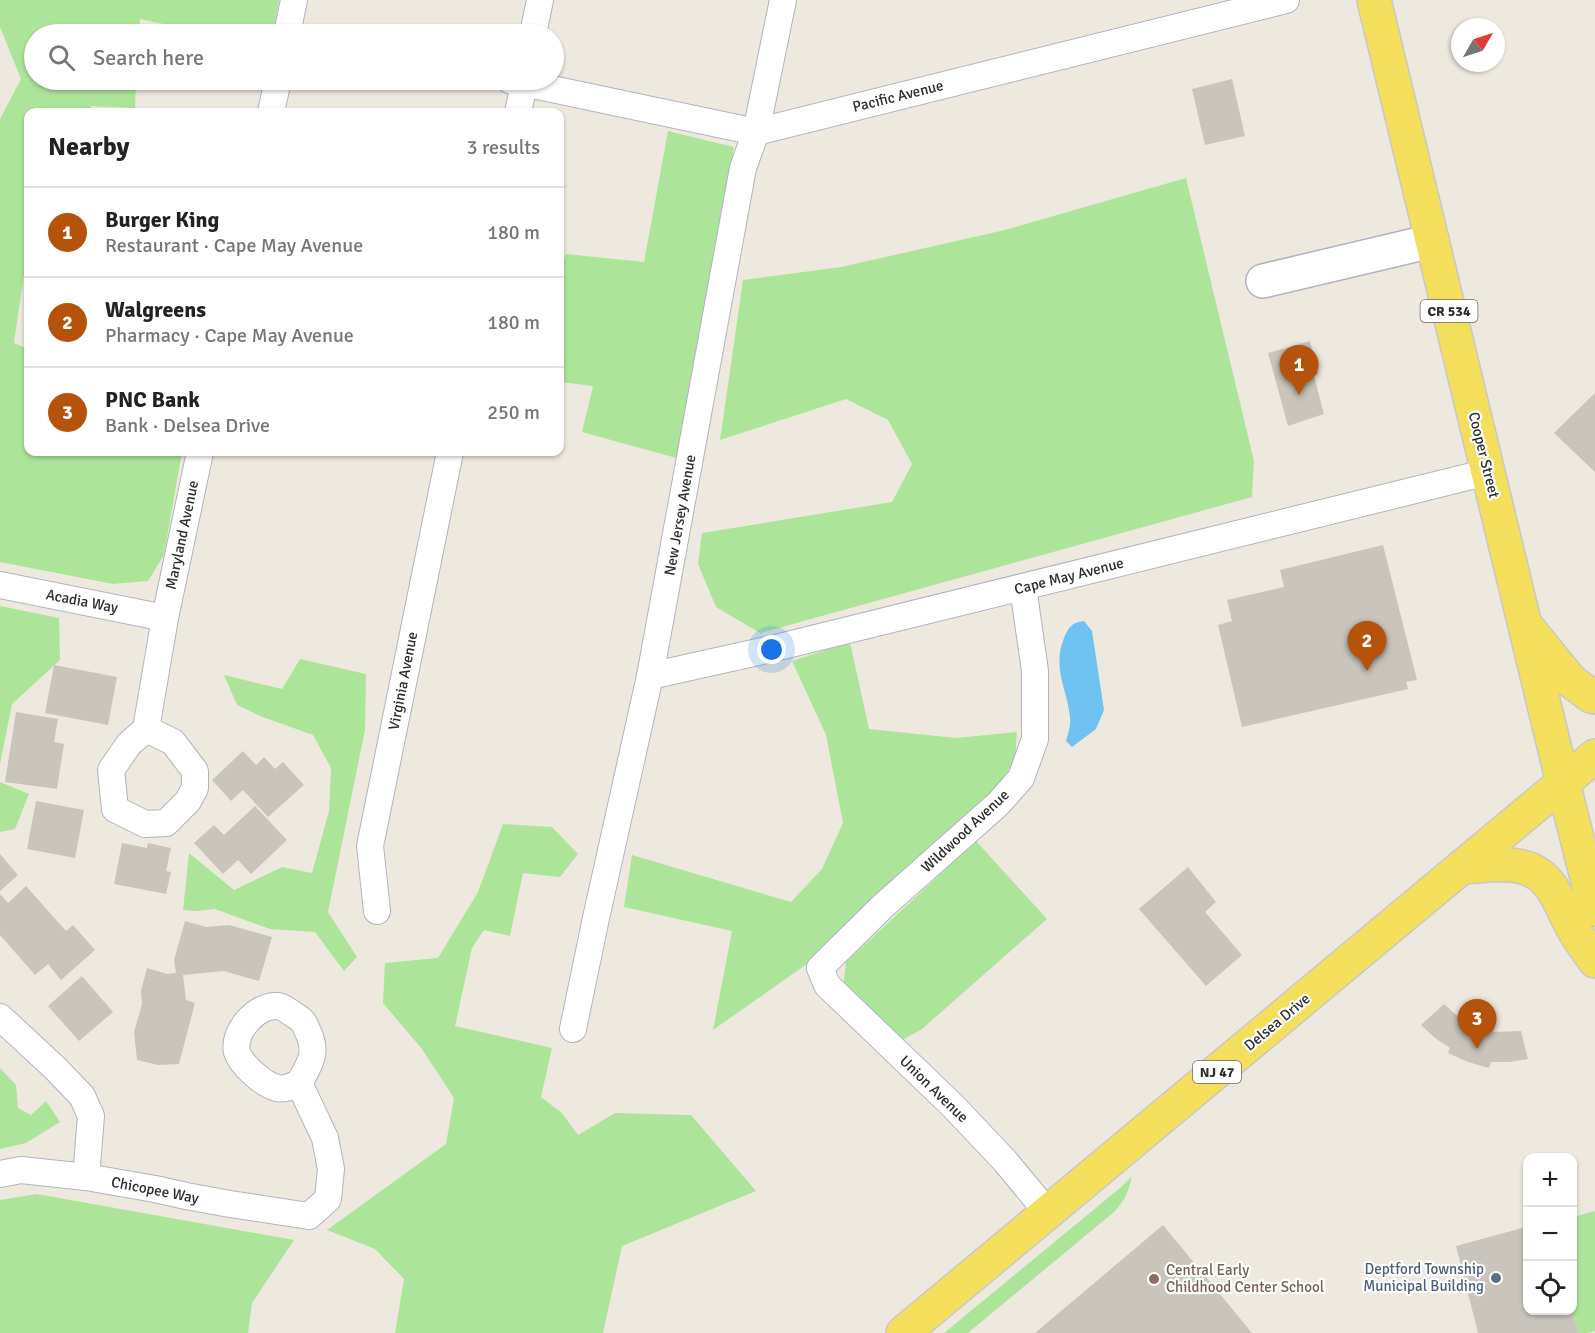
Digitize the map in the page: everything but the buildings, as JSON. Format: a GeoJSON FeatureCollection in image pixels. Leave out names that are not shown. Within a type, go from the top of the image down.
{"type":"FeatureCollection","features":[{"type":"Feature","properties":{"kind":"main road","name":"Cooper Street"},"geometry":{"type":"LineString","coordinates":[[1374,0],[1595,909]]}},
{"type":"Feature","properties":{"kind":"main road"},"geometry":{"type":"LineString","coordinates":[[1524,622],[1571,681],[1595,697]]}},
{"type":"Feature","properties":{"kind":"main road","name":"Delsea Drive"},"geometry":{"type":"LineString","coordinates":[[903,1333],[1595,756]]}},
{"type":"Feature","properties":{"kind":"main road"},"geometry":{"type":"LineString","coordinates":[[1462,867],[1520,866],[1545,880],[1554,890],[1573,929],[1595,961]]}},
{"type":"Feature","properties":{"kind":"street"},"geometry":{"type":"LineString","coordinates":[[289,24],[294,0]]}},
{"type":"Feature","properties":{"kind":"street"},"geometry":{"type":"LineString","coordinates":[[535,24],[540,0]]}},
{"type":"Feature","properties":{"kind":"street","name":"New Jersey Avenue"},"geometry":{"type":"LineString","coordinates":[[573,1029],[650,676],[743,168],[756,132],[783,0]]}},
{"type":"Feature","properties":{"kind":"street","name":"Pacific Avenue"},"geometry":{"type":"LineString","coordinates":[[564,90],[756,132],[1286,0]]}},
{"type":"Feature","properties":{"kind":"street"},"geometry":{"type":"LineString","coordinates":[[272,108],[276,90]]}},
{"type":"Feature","properties":{"kind":"street"},"geometry":{"type":"LineString","coordinates":[[518,108],[519,90]]}},
{"type":"Feature","properties":{"kind":"street"},"geometry":{"type":"LineString","coordinates":[[1263,281],[1432,241]]}},
{"type":"Feature","properties":{"kind":"street","name":"Maryland Avenue"},"geometry":{"type":"LineString","coordinates":[[146,729],[165,618],[199,456]]}},
{"type":"Feature","properties":{"kind":"street","name":"Virginia Avenue"},"geometry":{"type":"LineString","coordinates":[[378,911],[370,846],[449,456]]}},
{"type":"Feature","properties":{"kind":"street","name":"Cape May Avenue"},"geometry":{"type":"LineString","coordinates":[[650,676],[1023,588],[1488,472]]}},
{"type":"Feature","properties":{"kind":"street","name":"Acadia Way"},"geometry":{"type":"LineString","coordinates":[[0,585],[165,618]]}},
{"type":"Feature","properties":{"kind":"street","name":"Wildwood Avenue"},"geometry":{"type":"LineString","coordinates":[[820,968],[883,906],[998,804],[1021,778],[1035,739],[1035,671],[1023,588]]}},
{"type":"Feature","properties":{"kind":"street","name":"Union Avenue"},"geometry":{"type":"LineString","coordinates":[[820,968],[827,985],[953,1106],[1005,1161],[1048,1213]]}},
{"type":"Feature","properties":{"kind":"street"},"geometry":{"type":"LineString","coordinates":[[0,1017],[55,1068],[81,1096],[91,1116],[86,1177]]}},
{"type":"Feature","properties":{"kind":"street","name":"Chicopee Way"},"geometry":{"type":"LineString","coordinates":[[0,1174],[21,1170],[86,1177],[309,1216],[327,1199],[331,1169],[325,1138],[299,1083]]}},
{"type":"Feature","properties":{"kind":"green space"},"geometry":{"type":"Polygon","coordinates":[[[0,0],[279,0],[275,24],[163,24],[140,19],[140,24],[24,24],[24,90],[136,90],[135,108],[91,106],[91,108],[24,108],[24,274],[14,343],[24,347],[24,456],[181,456],[164,555],[148,581],[113,584],[0,562],[0,119],[21,79],[0,27],[0,0]]]}},
{"type":"Feature","properties":{"kind":"green space"},"geometry":{"type":"Polygon","coordinates":[[[668,131],[734,147],[680,459],[582,432],[593,386],[564,382],[564,261],[566,254],[644,262],[668,131]]]}},
{"type":"Feature","properties":{"kind":"green space"},"geometry":{"type":"Polygon","coordinates":[[[1186,178],[1254,461],[1252,497],[760,633],[716,607],[698,564],[702,533],[892,502],[912,464],[888,420],[846,399],[720,440],[743,280],[841,267],[1005,230],[1186,178]]]}},
{"type":"Feature","properties":{"kind":"green space"},"geometry":{"type":"Polygon","coordinates":[[[0,606],[59,618],[60,660],[12,704],[0,764],[0,606]]]}},
{"type":"Feature","properties":{"kind":"green space"},"geometry":{"type":"Polygon","coordinates":[[[850,642],[869,729],[956,738],[1017,732],[1015,761],[991,795],[904,878],[807,964],[713,1030],[732,931],[624,907],[632,855],[791,902],[822,869],[843,823],[826,735],[792,661],[850,642]]]}},
{"type":"Feature","properties":{"kind":"green space"},"geometry":{"type":"Polygon","coordinates":[[[300,659],[366,674],[365,730],[328,912],[357,957],[344,971],[315,932],[270,929],[215,909],[183,910],[189,853],[234,890],[282,867],[312,873],[329,811],[331,768],[313,735],[237,705],[224,675],[282,689],[300,659]]]}},
{"type":"Feature","properties":{"kind":"green space"},"geometry":{"type":"Polygon","coordinates":[[[0,782],[29,794],[15,829],[0,832],[0,782]]]}},
{"type":"Feature","properties":{"kind":"green space"},"geometry":{"type":"Polygon","coordinates":[[[503,824],[552,827],[578,854],[560,877],[523,873],[510,936],[484,930],[472,948],[455,1026],[552,1048],[541,1097],[562,1113],[578,1135],[615,1113],[691,1115],[756,1191],[622,1246],[603,1333],[395,1333],[404,1279],[375,1249],[327,1230],[446,1144],[454,1098],[422,1049],[383,1003],[385,963],[438,958],[478,892],[503,824]]]}},
{"type":"Feature","properties":{"kind":"green space"},"geometry":{"type":"Polygon","coordinates":[[[976,841],[1047,919],[922,1029],[897,1043],[843,990],[846,962],[976,841]]]}},
{"type":"Feature","properties":{"kind":"green space"},"geometry":{"type":"Polygon","coordinates":[[[0,1068],[16,1085],[18,1108],[31,1115],[46,1101],[60,1122],[26,1143],[0,1149],[0,1068]]]}},
{"type":"Feature","properties":{"kind":"green space"},"geometry":{"type":"Polygon","coordinates":[[[1132,1176],[1126,1196],[1114,1212],[968,1333],[944,1333],[1120,1188],[1132,1176]]]}},
{"type":"Feature","properties":{"kind":"green space"},"geometry":{"type":"Polygon","coordinates":[[[37,1194],[294,1240],[252,1303],[248,1333],[0,1333],[0,1200],[37,1194]]]}},
{"type":"Feature","properties":{"kind":"green space"},"geometry":{"type":"Polygon","coordinates":[[[1595,1211],[1595,1331],[1587,1333],[1578,1333],[1573,1315],[1577,1315],[1577,1216],[1595,1211]]]}},
{"type":"Feature","properties":{"kind":"water"},"geometry":{"type":"Polygon","coordinates":[[[1084,621],[1092,631],[1104,710],[1096,729],[1072,747],[1066,741],[1070,717],[1059,659],[1069,628],[1073,624],[1084,621]]]}},
{"type":"Feature","properties":{"kind":"place","name":"Burger King"},"geometry":{"type":"Point","coordinates":[1299,395]}},
{"type":"Feature","properties":{"kind":"place","name":"Walgreens"},"geometry":{"type":"Point","coordinates":[1367,671]}},
{"type":"Feature","properties":{"kind":"place","name":"PNC Bank"},"geometry":{"type":"Point","coordinates":[1477,1049]}},
{"type":"Feature","properties":{"kind":"place","name":"Deptford Township Municipal Building"},"geometry":{"type":"Point","coordinates":[1496,1278]}},
{"type":"Feature","properties":{"kind":"place","name":"Central Early Childhood Center School"},"geometry":{"type":"Point","coordinates":[1154,1279]}}]}
